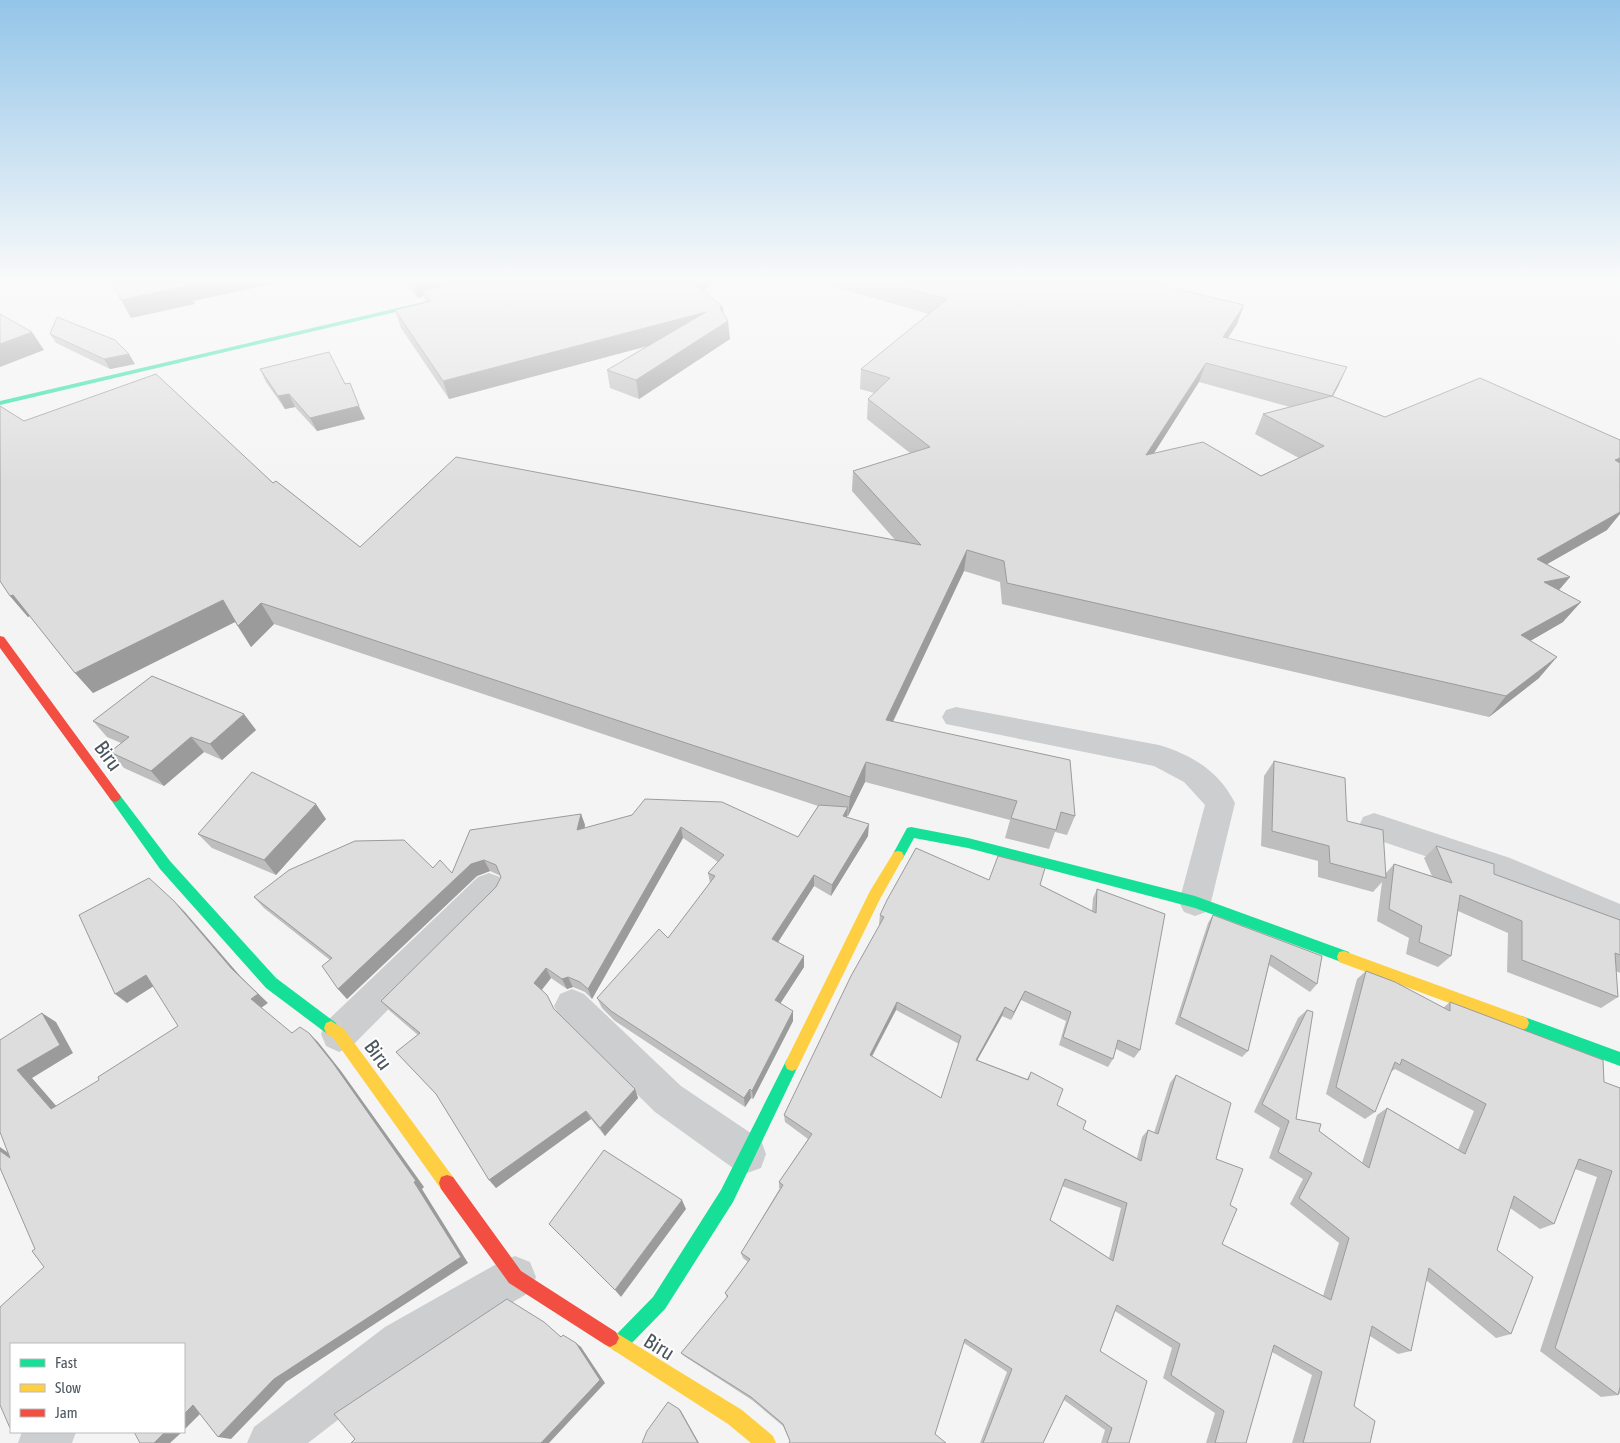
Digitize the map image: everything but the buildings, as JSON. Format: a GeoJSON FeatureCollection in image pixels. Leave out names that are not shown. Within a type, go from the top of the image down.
{"type":"FeatureCollection","features":[{"type":"Feature","properties":{"kind":"street"},"geometry":{"type":"LineString","coordinates":[[0,403],[225,350]]}},
{"type":"Feature","properties":{"kind":"street","name":"Biru"},"geometry":{"type":"LineString","coordinates":[[0,640],[165,865],[271,983],[339,1034],[515,1277],[736,1417],[766,1443]]}},
{"type":"Feature","properties":{"kind":"street"},"geometry":{"type":"LineString","coordinates":[[956,717],[1159,756],[1188,768],[1203,780],[1220,803],[1195,902]]}},
{"type":"Feature","properties":{"kind":"street"},"geometry":{"type":"LineString","coordinates":[[1374,826],[1499,868],[1620,919]]}},
{"type":"Feature","properties":{"kind":"street"},"geometry":{"type":"LineString","coordinates":[[619,1344],[659,1303],[727,1196],[875,895],[911,832],[968,844],[1195,902],[1620,1059]]}},
{"type":"Feature","properties":{"kind":"street"},"geometry":{"type":"LineString","coordinates":[[339,1034],[489,887]]}},
{"type":"Feature","properties":{"kind":"street"},"geometry":{"type":"LineString","coordinates":[[572,1006],[668,1099],[747,1154]]}},
{"type":"Feature","properties":{"kind":"street"},"geometry":{"type":"LineString","coordinates":[[270,1443],[401,1343],[515,1277]]}},
{"type":"Feature","properties":{"kind":"street"},"geometry":{"type":"LineString","coordinates":[[41,1443],[52,1433]]}},
{"type":"Feature","properties":{"kind":"traffic: fast"},"geometry":{"type":"LineString","coordinates":[[0,403],[225,350]]}},
{"type":"Feature","properties":{"kind":"traffic: fast"},"geometry":{"type":"LineString","coordinates":[[115,797],[165,865],[271,983],[331,1028]]}},
{"type":"Feature","properties":{"kind":"traffic: fast"},"geometry":{"type":"LineString","coordinates":[[898,856],[911,832],[968,843],[1195,902],[1344,957]]}},
{"type":"Feature","properties":{"kind":"traffic: fast"},"geometry":{"type":"LineString","coordinates":[[1522,1023],[1620,1059]]}},
{"type":"Feature","properties":{"kind":"traffic: fast"},"geometry":{"type":"LineString","coordinates":[[619,1344],[659,1303],[727,1196],[792,1064]]}},
{"type":"Feature","properties":{"kind":"traffic: slow"},"geometry":{"type":"LineString","coordinates":[[792,1064],[875,895],[898,856]]}},
{"type":"Feature","properties":{"kind":"traffic: slow"},"geometry":{"type":"LineString","coordinates":[[1344,957],[1522,1023]]}},
{"type":"Feature","properties":{"kind":"traffic: slow"},"geometry":{"type":"LineString","coordinates":[[331,1028],[339,1034],[447,1183]]}},
{"type":"Feature","properties":{"kind":"traffic: slow"},"geometry":{"type":"LineString","coordinates":[[610,1338],[735,1417],[766,1443]]}},
{"type":"Feature","properties":{"kind":"traffic: jam"},"geometry":{"type":"LineString","coordinates":[[0,640],[115,797]]}},
{"type":"Feature","properties":{"kind":"traffic: jam"},"geometry":{"type":"LineString","coordinates":[[447,1183],[515,1277],[610,1338]]}}]}
